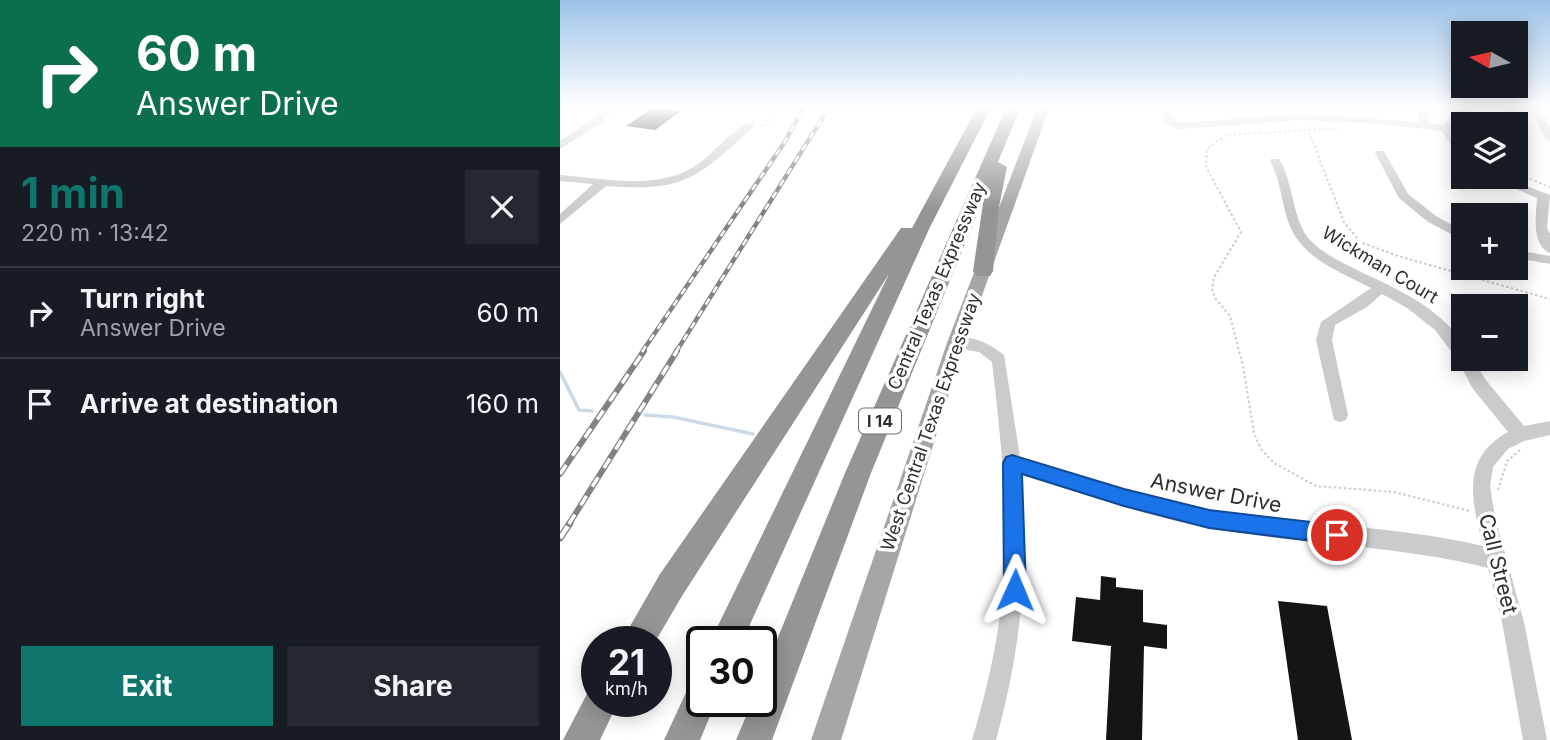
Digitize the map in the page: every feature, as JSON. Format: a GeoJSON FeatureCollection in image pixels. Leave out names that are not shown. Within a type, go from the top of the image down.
{"type":"FeatureCollection","features":[{"type":"Feature","properties":{"kind":"highway","name":"Central Texas Expressway"},"geometry":{"type":"LineString","coordinates":[[734,626],[921,227],[968,141]]}},
{"type":"Feature","properties":{"kind":"highway","name":"Central Texas Expressway"},"geometry":{"type":"LineString","coordinates":[[754,740],[858,473],[999,141]]}},
{"type":"Feature","properties":{"kind":"highway"},"geometry":{"type":"LineString","coordinates":[[983,271],[990,207],[1000,159],[1007,141]]}},
{"type":"Feature","properties":{"kind":"highway"},"geometry":{"type":"LineString","coordinates":[[647,626],[671,585],[965,146]]}},
{"type":"Feature","properties":{"kind":"highway"},"geometry":{"type":"LineString","coordinates":[[581,740],[593,717]]}},
{"type":"Feature","properties":{"kind":"highway"},"geometry":{"type":"LineString","coordinates":[[682,740],[692,717]]}},
{"type":"Feature","properties":{"kind":"main road","name":"West Central Texas Expressway"},"geometry":{"type":"LineString","coordinates":[[826,740],[956,343],[1031,141]]}},
{"type":"Feature","properties":{"kind":"street"},"geometry":{"type":"LineString","coordinates":[[560,178],[643,183],[678,179],[707,162],[732,141]]}},
{"type":"Feature","properties":{"kind":"street"},"geometry":{"type":"LineString","coordinates":[[1380,153],[1403,196],[1432,219],[1451,229]]}},
{"type":"Feature","properties":{"kind":"street","name":"Wickman Court"},"geometry":{"type":"LineString","coordinates":[[1275,161],[1284,181],[1294,225],[1304,241],[1320,255],[1406,299],[1439,324],[1451,338]]}},
{"type":"Feature","properties":{"kind":"street"},"geometry":{"type":"LineString","coordinates":[[560,220],[604,181]]}},
{"type":"Feature","properties":{"kind":"street"},"geometry":{"type":"LineString","coordinates":[[1528,188],[1548,194],[1541,228],[1550,249]]}},
{"type":"Feature","properties":{"kind":"street"},"geometry":{"type":"LineString","coordinates":[[1528,256],[1550,260]]}},
{"type":"Feature","properties":{"kind":"street"},"geometry":{"type":"LineString","coordinates":[[1340,415],[1324,340],[1325,329],[1328,322],[1362,303],[1381,287]]}},
{"type":"Feature","properties":{"kind":"street"},"geometry":{"type":"LineString","coordinates":[[956,343],[982,347],[999,359],[1012,463],[1016,543],[1013,619],[1000,683],[984,740]]}},
{"type":"Feature","properties":{"kind":"street","name":"Wickman Court"},"geometry":{"type":"LineString","coordinates":[[1473,371],[1522,440]]}},
{"type":"Feature","properties":{"kind":"street","name":"Call Street"},"geometry":{"type":"LineString","coordinates":[[1535,740],[1513,622],[1484,513],[1481,486],[1485,464],[1502,444],[1522,440],[1550,428]]}},
{"type":"Feature","properties":{"kind":"street","name":"Answer Drive"},"geometry":{"type":"LineString","coordinates":[[1012,463],[1124,498],[1209,519],[1441,546],[1498,561]]}},
{"type":"Feature","properties":{"kind":"path"},"geometry":{"type":"LineString","coordinates":[[1215,141],[1205,156],[1206,167],[1241,232],[1236,246],[1214,277],[1212,288],[1215,298],[1230,316],[1243,366],[1254,433],[1261,449],[1274,463],[1316,486],[1394,492],[1484,513]]}},
{"type":"Feature","properties":{"kind":"path"},"geometry":{"type":"LineString","coordinates":[[1313,141],[1341,215],[1360,242],[1398,256],[1550,299]]}},
{"type":"Feature","properties":{"kind":"path"},"geometry":{"type":"LineString","coordinates":[[1528,181],[1548,194]]}},
{"type":"Feature","properties":{"kind":"path"},"geometry":{"type":"LineString","coordinates":[[1497,493],[1507,461],[1522,440]]}},
{"type":"Feature","properties":{"kind":"building"},"geometry":{"type":"Polygon","coordinates":[[[1101,576],[1116,578],[1116,587],[1143,590],[1143,622],[1167,625],[1167,649],[1144,646],[1142,740],[1106,740],[1111,646],[1072,641],[1076,597],[1100,600],[1101,576]]]}},
{"type":"Feature","properties":{"kind":"building"},"geometry":{"type":"Polygon","coordinates":[[[1278,601],[1327,606],[1352,740],[1298,740],[1278,601]]]}},
{"type":"Feature","properties":{"kind":"waterway"},"geometry":{"type":"LineString","coordinates":[[560,372],[579,410],[592,411]]}},
{"type":"Feature","properties":{"kind":"waterway"},"geometry":{"type":"LineString","coordinates":[[645,415],[673,417],[753,434]]}},
{"type":"Feature","properties":{"kind":"railway"},"geometry":{"type":"LineString","coordinates":[[642,352],[785,141]]}},
{"type":"Feature","properties":{"kind":"railway"},"geometry":{"type":"LineString","coordinates":[[676,352],[808,141]]}},
{"type":"Feature","properties":{"kind":"railway"},"geometry":{"type":"LineString","coordinates":[[560,474],[644,351]]}},
{"type":"Feature","properties":{"kind":"railway"},"geometry":{"type":"LineString","coordinates":[[569,524],[677,351]]}},
{"type":"Feature","properties":{"kind":"railway"},"geometry":{"type":"LineString","coordinates":[[560,538],[570,523]]}},
{"type":"Feature","properties":{"kind":"route"},"geometry":{"type":"LineString","coordinates":[[1015,590],[1016,543],[1012,463],[1124,498],[1209,519],[1337,535]]}}]}
